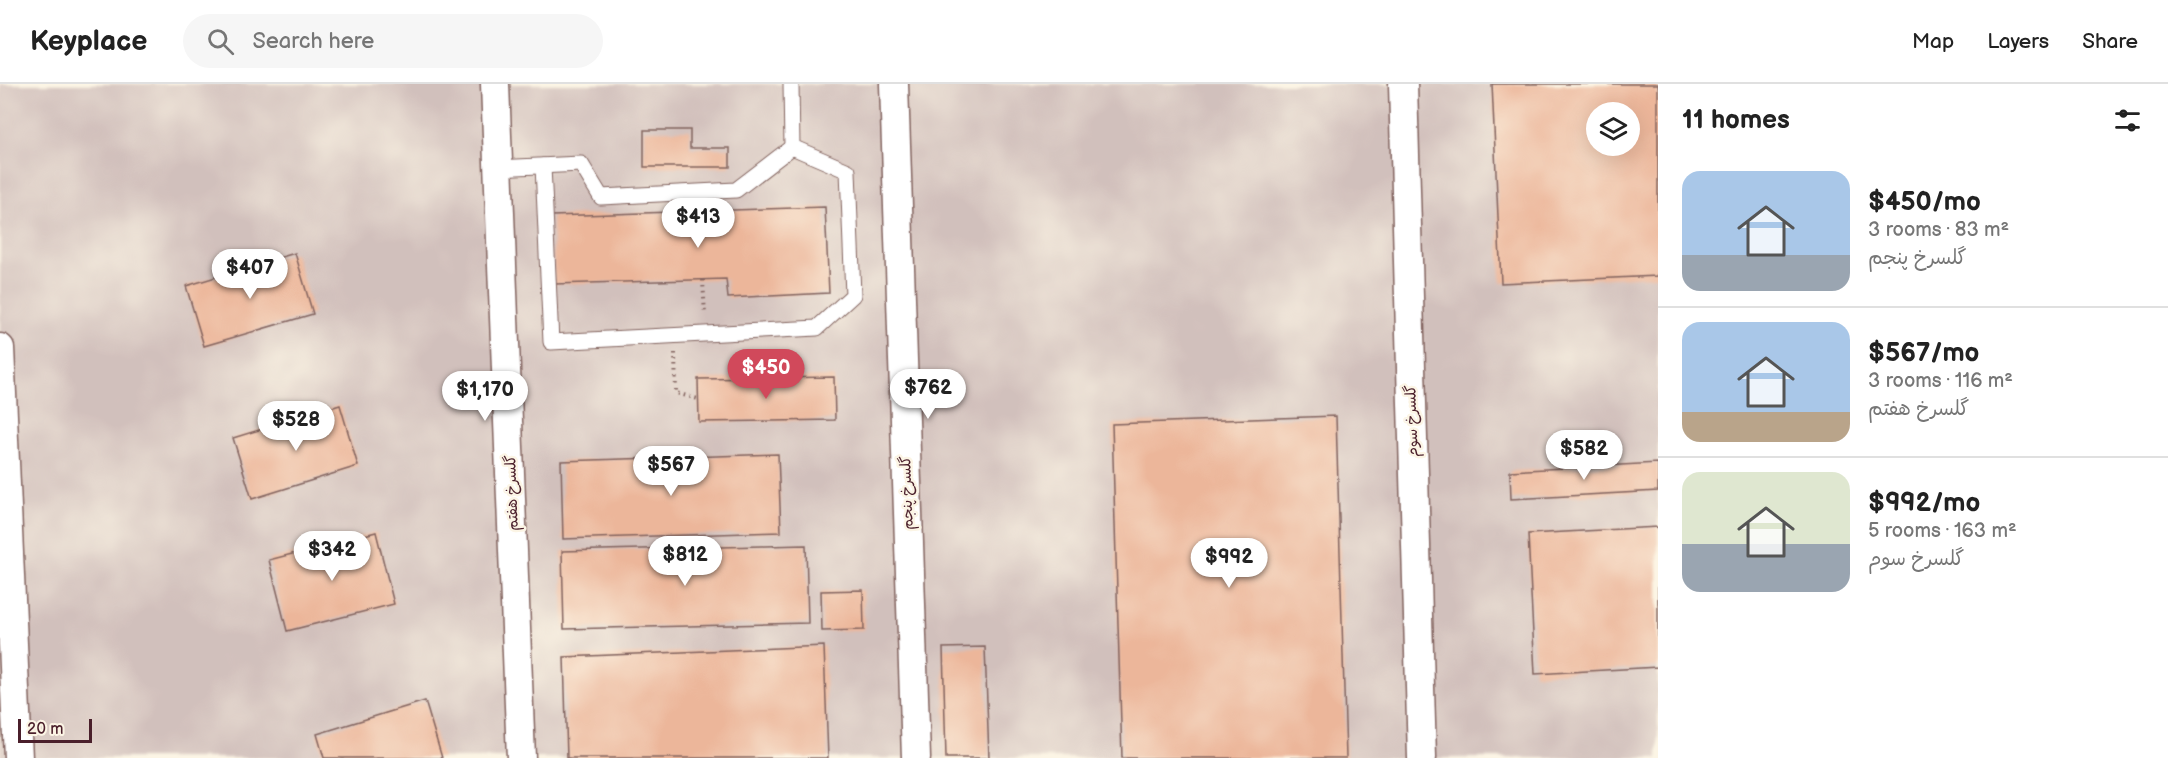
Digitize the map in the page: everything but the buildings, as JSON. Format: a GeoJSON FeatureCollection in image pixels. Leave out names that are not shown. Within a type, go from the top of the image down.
{"type":"FeatureCollection","features":[{"type":"Feature","properties":{"kind":"street","name":"گلسرخ هفتم"},"geometry":{"type":"LineString","coordinates":[[495,84],[521,758]]}},
{"type":"Feature","properties":{"kind":"street","name":"گلسرخ پنجم"},"geometry":{"type":"LineString","coordinates":[[894,84],[916,758]]}},
{"type":"Feature","properties":{"kind":"street","name":"گلسرخ سوم"},"geometry":{"type":"LineString","coordinates":[[1403,84],[1422,758]]}},
{"type":"Feature","properties":{"kind":"street"},"geometry":{"type":"LineString","coordinates":[[0,348],[18,758]]}},
{"type":"Feature","properties":{"kind":"lane"},"geometry":{"type":"LineString","coordinates":[[791,84],[792,147]]}},
{"type":"Feature","properties":{"kind":"lane"},"geometry":{"type":"LineString","coordinates":[[543,166],[551,342],[817,328],[853,295],[848,171],[792,147]]}},
{"type":"Feature","properties":{"kind":"lane"},"geometry":{"type":"LineString","coordinates":[[498,168],[581,164],[601,197],[736,190],[792,147]]}},
{"type":"Feature","properties":{"kind":"path"},"geometry":{"type":"LineString","coordinates":[[703,280],[706,334]]}},
{"type":"Feature","properties":{"kind":"path"},"geometry":{"type":"LineString","coordinates":[[738,332],[741,378]]}},
{"type":"Feature","properties":{"kind":"path"},"geometry":{"type":"LineString","coordinates":[[675,335],[676,393],[698,399]]}},
{"type":"Feature","properties":{"kind":"shaded area"},"geometry":{"type":"Polygon","coordinates":[[[0,84],[1658,84],[1658,758],[0,758],[0,84]]]}}]}
